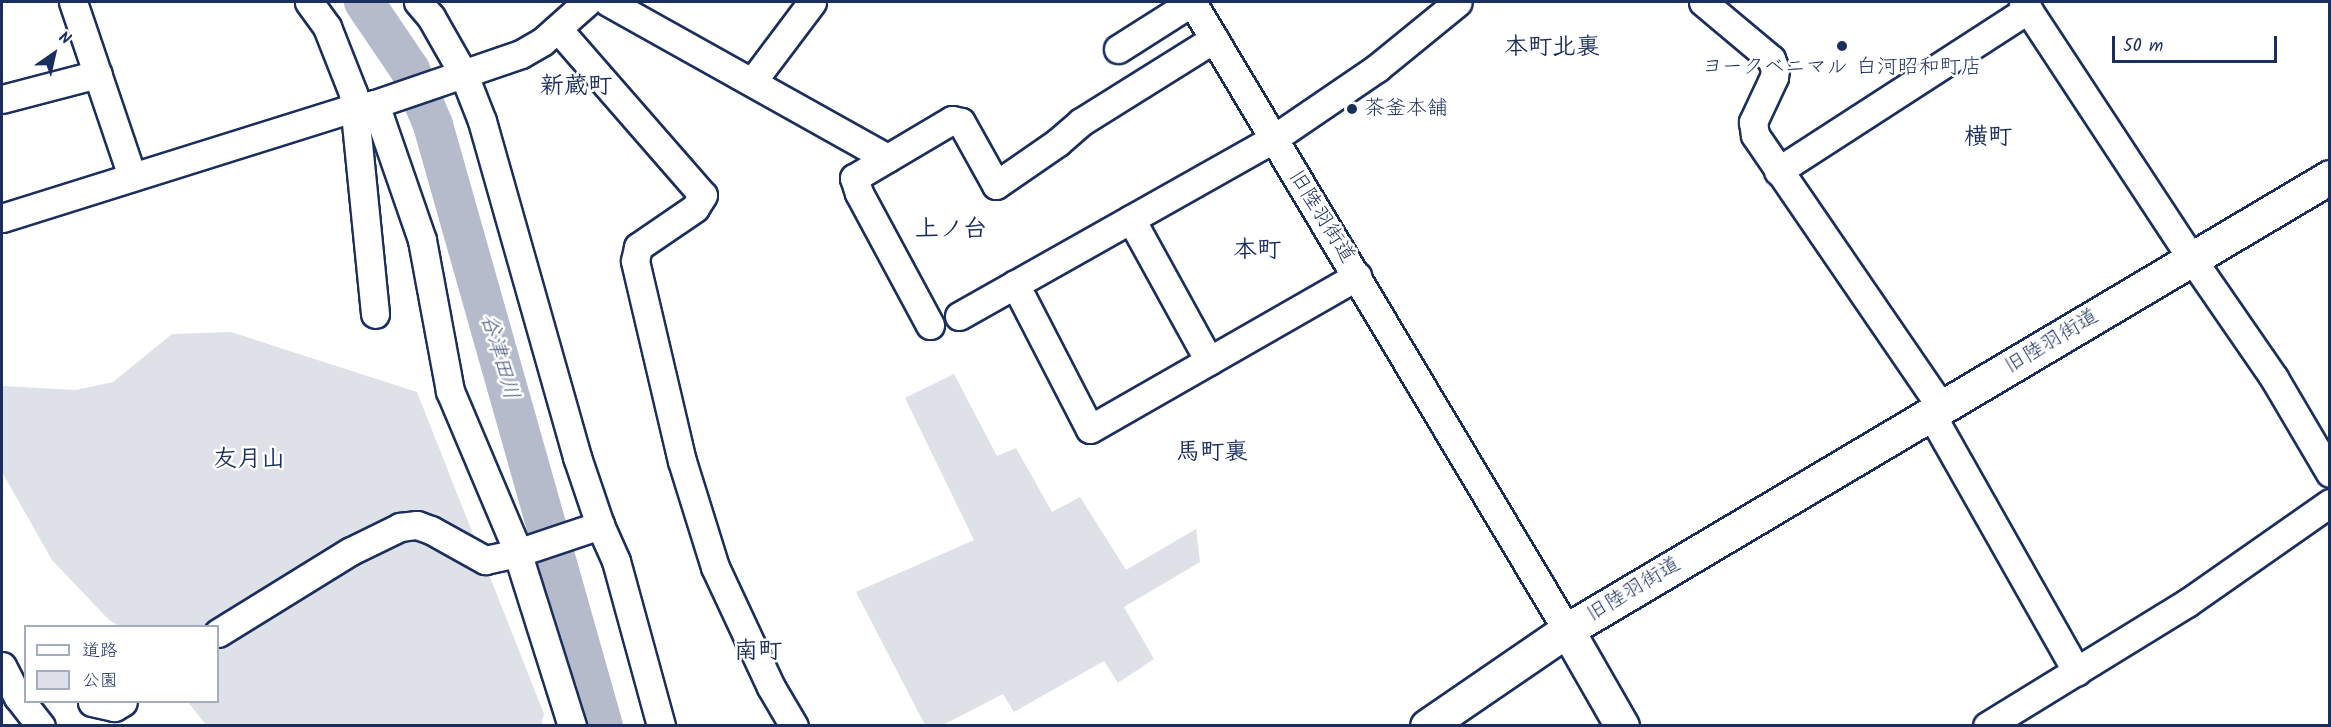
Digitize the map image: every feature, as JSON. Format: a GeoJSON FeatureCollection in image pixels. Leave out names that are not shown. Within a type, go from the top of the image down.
{"type":"FeatureCollection","features":[{"type":"Feature","properties":{"kind":"main road","name":"旧陸羽街道"},"geometry":{"type":"LineString","coordinates":[[1567,630],[2330,177]]}},
{"type":"Feature","properties":{"kind":"main road"},"geometry":{"type":"LineString","coordinates":[[1427,726],[1567,630],[1622,726]]}},
{"type":"Feature","properties":{"kind":"street"},"geometry":{"type":"LineString","coordinates":[[73,2],[132,176]]}},
{"type":"Feature","properties":{"kind":"street"},"geometry":{"type":"LineString","coordinates":[[309,2],[327,27],[353,93],[372,104],[422,240],[450,391],[503,513],[524,550],[572,726]]}},
{"type":"Feature","properties":{"kind":"street"},"geometry":{"type":"LineString","coordinates":[[418,2],[431,17],[482,121],[577,457],[600,525],[616,561],[661,726]]}},
{"type":"Feature","properties":{"kind":"street"},"geometry":{"type":"LineString","coordinates":[[2,218],[132,176],[372,104],[521,54],[558,29],[587,2]]}},
{"type":"Feature","properties":{"kind":"street"},"geometry":{"type":"LineString","coordinates":[[608,2],[887,158]]}},
{"type":"Feature","properties":{"kind":"street"},"geometry":{"type":"LineString","coordinates":[[752,82],[812,2]]}},
{"type":"Feature","properties":{"kind":"street"},"geometry":{"type":"LineString","coordinates":[[1118,49],[1192,2]]}},
{"type":"Feature","properties":{"kind":"street","name":"旧陸羽街道"},"geometry":{"type":"LineString","coordinates":[[1192,2],[1567,630]]}},
{"type":"Feature","properties":{"kind":"street"},"geometry":{"type":"LineString","coordinates":[[959,316],[1272,139],[1377,68],[1458,2]]}},
{"type":"Feature","properties":{"kind":"street"},"geometry":{"type":"LineString","coordinates":[[1703,2],[1771,59],[1775,69],[1774,77],[1753,123],[1755,135],[1937,411],[2077,672]]}},
{"type":"Feature","properties":{"kind":"street"},"geometry":{"type":"LineString","coordinates":[[1778,171],[2025,5],[2192,259],[2274,378],[2330,473]]}},
{"type":"Feature","properties":{"kind":"street"},"geometry":{"type":"LineString","coordinates":[[558,29],[703,195],[695,208],[638,247],[635,261],[682,461],[715,567],[771,687],[794,726]]}},
{"type":"Feature","properties":{"kind":"street"},"geometry":{"type":"LineString","coordinates":[[930,325],[859,193],[854,178],[952,120],[961,122],[996,185],[1058,142],[1081,122],[1214,39]]}},
{"type":"Feature","properties":{"kind":"street"},"geometry":{"type":"LineString","coordinates":[[2,99],[98,74]]}},
{"type":"Feature","properties":{"kind":"street"},"geometry":{"type":"LineString","coordinates":[[372,104],[375,314]]}},
{"type":"Feature","properties":{"kind":"street"},"geometry":{"type":"LineString","coordinates":[[1131,219],[1209,361]]}},
{"type":"Feature","properties":{"kind":"street"},"geometry":{"type":"LineString","coordinates":[[1015,284],[1090,429],[1357,276]]}},
{"type":"Feature","properties":{"kind":"street"},"geometry":{"type":"LineString","coordinates":[[1987,726],[2187,603],[2330,503]]}},
{"type":"Feature","properties":{"kind":"street"},"geometry":{"type":"LineString","coordinates":[[219,632],[351,551],[400,527],[417,525],[431,530],[485,560],[600,525]]}},
{"type":"Feature","properties":{"kind":"street"},"geometry":{"type":"LineString","coordinates":[[2,666],[15,697],[41,726]]}},
{"type":"Feature","properties":{"kind":"street"},"geometry":{"type":"LineString","coordinates":[[96,703],[114,707],[121,703]]}},
{"type":"Feature","properties":{"kind":"green space"},"geometry":{"type":"Polygon","coordinates":[[[231,332],[417,392],[544,714],[541,725],[206,725],[189,703],[219,703],[219,625],[117,625],[109,620],[52,560],[2,472],[2,386],[76,390],[113,382],[172,334],[231,332]]]}},
{"type":"Feature","properties":{"kind":"green space"},"geometry":{"type":"Polygon","coordinates":[[[954,374],[997,456],[1016,448],[1052,512],[1080,497],[1126,570],[1196,529],[1200,562],[1124,607],[1154,659],[1118,683],[1104,661],[1014,712],[1003,694],[943,725],[925,725],[856,592],[974,540],[905,398],[954,374]]]}},
{"type":"Feature","properties":{"kind":"waterway","name":"谷津田川"},"geometry":{"type":"LineString","coordinates":[[364,2],[410,70],[433,125],[603,726]]}},
{"type":"Feature","properties":{"kind":"place","name":"ヨークベニマル 白河昭和町店"},"geometry":{"type":"Point","coordinates":[1842,46]}},
{"type":"Feature","properties":{"kind":"place","name":"茶釜本舗"},"geometry":{"type":"Point","coordinates":[1352,109]}},
{"type":"Feature","properties":{"kind":"district","name":"本町北裏"},"geometry":{"type":"Point","coordinates":[1552,48]}},
{"type":"Feature","properties":{"kind":"district","name":"新蔵町"},"geometry":{"type":"Point","coordinates":[576,87]}},
{"type":"Feature","properties":{"kind":"district","name":"横町"},"geometry":{"type":"Point","coordinates":[1988,138]}},
{"type":"Feature","properties":{"kind":"district","name":"上ノ台"},"geometry":{"type":"Point","coordinates":[951,230]}},
{"type":"Feature","properties":{"kind":"district","name":"本町"},"geometry":{"type":"Point","coordinates":[1257,251]}},
{"type":"Feature","properties":{"kind":"district","name":"馬町裏"},"geometry":{"type":"Point","coordinates":[1212,453]}},
{"type":"Feature","properties":{"kind":"district","name":"友月山"},"geometry":{"type":"Point","coordinates":[249,460]}},
{"type":"Feature","properties":{"kind":"district","name":"南町"},"geometry":{"type":"Point","coordinates":[758,652]}}]}
